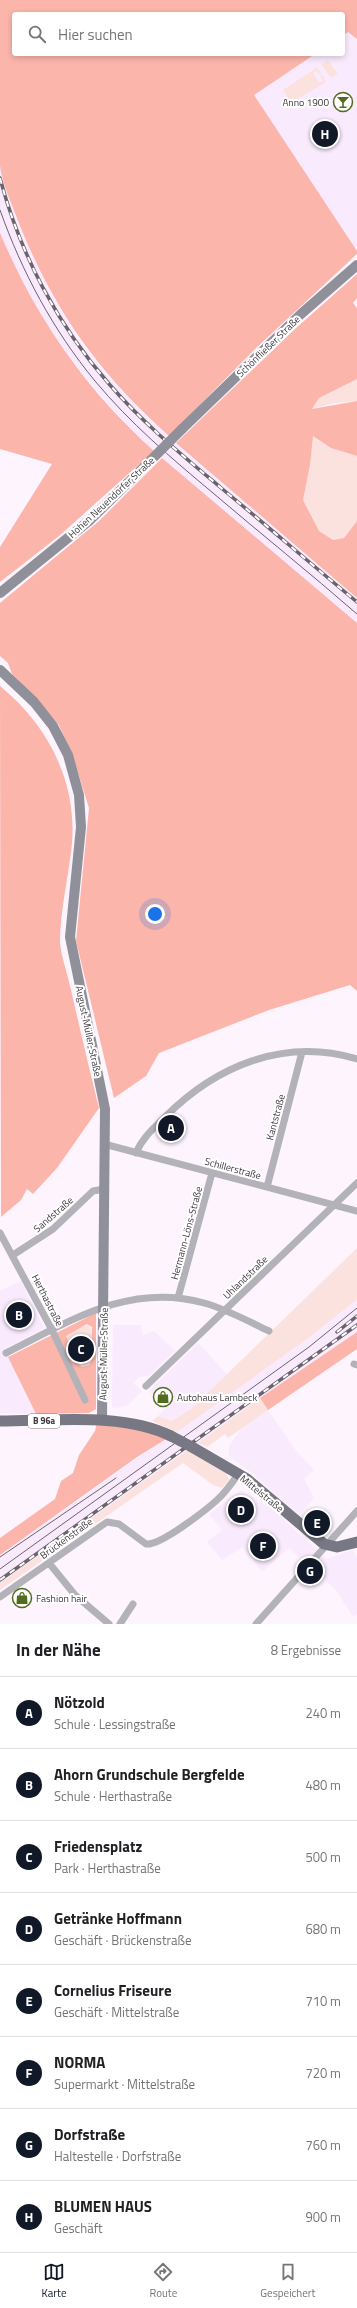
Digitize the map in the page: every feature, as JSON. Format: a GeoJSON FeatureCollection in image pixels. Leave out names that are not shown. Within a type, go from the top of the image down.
{"type":"FeatureCollection","features":[{"type":"Feature","properties":{"kind":"main road","name":"Schönfließer Straße"},"geometry":{"type":"LineString","coordinates":[[182,429],[301,314],[357,265]]}},
{"type":"Feature","properties":{"kind":"main road","name":"Hohen Neuendorfer Straße"},"geometry":{"type":"LineString","coordinates":[[0,593],[90,520],[182,429]]}},
{"type":"Feature","properties":{"kind":"main road","name":"August-Müller-Straße"},"geometry":{"type":"LineString","coordinates":[[0,670],[34,702],[53,726],[64,745],[75,775],[79,795],[81,827],[70,928],[70,946],[103,1096],[104,1189],[102,1420]]}},
{"type":"Feature","properties":{"kind":"main road","name":"B 96a"},"geometry":{"type":"LineString","coordinates":[[0,1421],[102,1420]]}},
{"type":"Feature","properties":{"kind":"main road","name":"Mittelstraße"},"geometry":{"type":"LineString","coordinates":[[102,1420],[120,1421],[146,1426],[171,1436],[239,1473],[280,1506],[315,1538],[327,1546]]}},
{"type":"Feature","properties":{"kind":"main road"},"geometry":{"type":"LineString","coordinates":[[327,1546],[340,1547],[357,1542]]}},
{"type":"Feature","properties":{"kind":"street"},"geometry":{"type":"LineString","coordinates":[[136,1153],[143,1140],[173,1109],[212,1078],[233,1068],[258,1059],[302,1052],[326,1053],[357,1058]]}},
{"type":"Feature","properties":{"kind":"street","name":"Kantstraße"},"geometry":{"type":"LineString","coordinates":[[266,1187],[302,1052]]}},
{"type":"Feature","properties":{"kind":"street","name":"Schillerstraße"},"geometry":{"type":"LineString","coordinates":[[104,1144],[357,1211]]}},
{"type":"Feature","properties":{"kind":"street","name":"Hermann-Löns-Straße"},"geometry":{"type":"LineString","coordinates":[[178,1298],[212,1173]]}},
{"type":"Feature","properties":{"kind":"street","name":"Uhlandstraße"},"geometry":{"type":"LineString","coordinates":[[146,1386],[357,1183]]}},
{"type":"Feature","properties":{"kind":"street","name":"Sandstraße"},"geometry":{"type":"LineString","coordinates":[[13,1255],[53,1229],[92,1191],[104,1189]]}},
{"type":"Feature","properties":{"kind":"street","name":"Herthastraße"},"geometry":{"type":"LineString","coordinates":[[0,1233],[52,1330],[85,1400]]}},
{"type":"Feature","properties":{"kind":"street"},"geometry":{"type":"LineString","coordinates":[[6,1353],[103,1306],[146,1297],[178,1298],[205,1303],[268,1330]]}},
{"type":"Feature","properties":{"kind":"street","name":"Brückenstraße"},"geometry":{"type":"LineString","coordinates":[[0,1597],[107,1522],[119,1524],[144,1543],[154,1544],[207,1509],[226,1491],[239,1473]]}},
{"type":"Feature","properties":{"kind":"street"},"geometry":{"type":"LineString","coordinates":[[256,1624],[357,1511]]}},
{"type":"Feature","properties":{"kind":"street"},"geometry":{"type":"LineString","coordinates":[[49,1563],[75,1596],[109,1624]]}},
{"type":"Feature","properties":{"kind":"street"},"geometry":{"type":"LineString","coordinates":[[120,1624],[133,1604]]}},
{"type":"Feature","properties":{"kind":"shaded area"},"geometry":{"type":"Polygon","coordinates":[[[0,0],[357,0],[357,39],[348,32],[345,34],[345,12],[12,12],[12,56],[312,56],[254,95],[357,251],[357,254],[255,349],[169,436],[121,389],[82,340],[65,315],[34,258],[20,226],[3,181],[0,166],[0,0]]]}},
{"type":"Feature","properties":{"kind":"shaded area"},"geometry":{"type":"Polygon","coordinates":[[[348,32],[357,39],[357,251],[253,95],[312,56],[345,56],[345,34],[348,32]]]}},
{"type":"Feature","properties":{"kind":"shaded area"},"geometry":{"type":"Polygon","coordinates":[[[328,60],[338,74],[331,78],[319,61],[322,64],[328,60]]]}},
{"type":"Feature","properties":{"kind":"shaded area"},"geometry":{"type":"Polygon","coordinates":[[[314,64],[321,73],[319,74],[317,71],[313,73],[319,83],[323,81],[320,76],[322,75],[326,82],[291,103],[283,90],[316,68],[314,64]]]}},
{"type":"Feature","properties":{"kind":"shaded area"},"geometry":{"type":"Polygon","coordinates":[[[0,167],[33,257],[54,299],[76,336],[104,372],[143,413],[188,453],[286,535],[357,598],[357,623],[173,468],[127,426],[59,345],[14,266],[0,233],[0,167]]]}},
{"type":"Feature","properties":{"kind":"shaded area"},"geometry":{"type":"Polygon","coordinates":[[[0,233],[30,294],[46,323],[65,351],[106,403],[154,451],[59,536],[0,582],[0,547],[52,464],[0,449],[0,233]]]}},
{"type":"Feature","properties":{"kind":"shaded area"},"geometry":{"type":"Polygon","coordinates":[[[357,274],[357,298],[353,303],[357,308],[357,379],[319,398],[312,409],[357,401],[357,456],[331,448],[313,436],[310,465],[303,500],[319,531],[333,540],[344,538],[357,521],[357,598],[176,443],[295,329],[357,274]]]}},
{"type":"Feature","properties":{"kind":"shaded area"},"geometry":{"type":"Polygon","coordinates":[[[357,379],[357,401],[335,403],[312,409],[319,398],[357,379]]]}},
{"type":"Feature","properties":{"kind":"shaded area"},"geometry":{"type":"Polygon","coordinates":[[[313,436],[331,448],[357,456],[357,521],[344,538],[333,540],[319,531],[303,500],[310,465],[313,436]]]}},
{"type":"Feature","properties":{"kind":"shaded area"},"geometry":{"type":"Polygon","coordinates":[[[162,458],[357,623],[357,991],[350,985],[269,1010],[159,1053],[146,1076],[114,1098],[76,941],[89,808],[74,760],[59,725],[12,674],[8,663],[0,656],[0,603],[99,521],[162,458]]]}},
{"type":"Feature","properties":{"kind":"shaded area"},"geometry":{"type":"Polygon","coordinates":[[[0,686],[17,701],[45,736],[56,756],[64,776],[72,820],[72,843],[61,918],[60,942],[99,1108],[57,1168],[33,1194],[27,1189],[21,1200],[1,1217],[0,686]]]}},
{"type":"Feature","properties":{"kind":"shaded area"},"geometry":{"type":"Polygon","coordinates":[[[357,1248],[357,1299],[311,1336],[177,1432],[152,1421],[158,1416],[172,1421],[191,1409],[357,1248]]]}},
{"type":"Feature","properties":{"kind":"shaded area"},"geometry":{"type":"Polygon","coordinates":[[[21,1281],[44,1328],[4,1349],[36,1414],[0,1413],[0,1291],[21,1281]]]}},
{"type":"Feature","properties":{"kind":"shaded area"},"geometry":{"type":"Polygon","coordinates":[[[357,1299],[357,1332],[0,1583],[0,1555],[285,1354],[357,1299]]]}},
{"type":"Feature","properties":{"kind":"shaded area"},"geometry":{"type":"Polygon","coordinates":[[[96,1313],[96,1409],[89,1413],[36,1414],[8,1357],[96,1313]],[[87,1324],[66,1336],[76,1362],[82,1367],[89,1365],[92,1359],[92,1327],[87,1324]]]}},
{"type":"Feature","properties":{"kind":"shaded area"},"geometry":{"type":"Polygon","coordinates":[[[89,1324],[92,1331],[91,1357],[89,1365],[82,1367],[77,1364],[66,1337],[67,1334],[89,1324]]]}},
{"type":"Feature","properties":{"kind":"shaded area"},"geometry":{"type":"Polygon","coordinates":[[[113,1325],[141,1325],[143,1335],[154,1331],[175,1351],[149,1376],[139,1377],[133,1383],[142,1391],[127,1406],[117,1408],[112,1407],[113,1325]]]}},
{"type":"Feature","properties":{"kind":"shaded area"},"geometry":{"type":"Polygon","coordinates":[[[357,1332],[357,1349],[268,1410],[260,1398],[357,1332]]]}},
{"type":"Feature","properties":{"kind":"shaded area"},"geometry":{"type":"Polygon","coordinates":[[[198,1343],[227,1374],[191,1409],[172,1421],[158,1416],[166,1408],[149,1391],[198,1343]]]}},
{"type":"Feature","properties":{"kind":"shaded area"},"geometry":{"type":"Polygon","coordinates":[[[260,1398],[268,1410],[228,1438],[225,1434],[207,1447],[198,1443],[260,1398]]]}},
{"type":"Feature","properties":{"kind":"shaded area"},"geometry":{"type":"Polygon","coordinates":[[[268,1410],[297,1452],[314,1470],[304,1479],[314,1498],[299,1515],[253,1474],[229,1456],[229,1446],[241,1429],[268,1410]]]}},
{"type":"Feature","properties":{"kind":"shaded area"},"geometry":{"type":"Polygon","coordinates":[[[97,1422],[120,1422],[166,1439],[137,1457],[0,1555],[0,1538],[55,1499],[61,1481],[73,1473],[79,1455],[95,1431],[97,1422]]]}},
{"type":"Feature","properties":{"kind":"shaded area"},"geometry":{"type":"Polygon","coordinates":[[[188,1450],[226,1473],[229,1480],[222,1488],[213,1485],[183,1463],[0,1590],[0,1583],[188,1450]]]}},
{"type":"Feature","properties":{"kind":"shaded area"},"geometry":{"type":"Polygon","coordinates":[[[241,1490],[273,1510],[327,1559],[353,1550],[357,1557],[357,1614],[353,1617],[336,1590],[289,1548],[262,1572],[243,1547],[222,1560],[207,1542],[222,1530],[209,1514],[241,1490]]]}},
{"type":"Feature","properties":{"kind":"tram line"},"geometry":{"type":"LineString","coordinates":[[0,210],[18,256],[52,321],[80,362],[108,396],[166,453],[357,614]]}},
{"type":"Feature","properties":{"kind":"tram line"},"geometry":{"type":"LineString","coordinates":[[0,1569],[309,1347],[357,1308]]}},
{"type":"Feature","properties":{"kind":"tram line"},"geometry":{"type":"LineString","coordinates":[[0,1557],[116,1478]]}},
{"type":"Feature","properties":{"kind":"railway"},"geometry":{"type":"LineString","coordinates":[[0,178],[18,234],[43,288],[74,338],[110,385],[149,426],[177,451],[357,602]]}},
{"type":"Feature","properties":{"kind":"railway"},"geometry":{"type":"LineString","coordinates":[[337,1332],[357,1316]]}},
{"type":"Feature","properties":{"kind":"railway"},"geometry":{"type":"LineString","coordinates":[[0,1580],[357,1325]]}},
{"type":"Feature","properties":{"kind":"place","name":"Anno 1900"},"geometry":{"type":"Point","coordinates":[343,102]}},
{"type":"Feature","properties":{"kind":"place","name":"BLUMEN HAUS"},"geometry":{"type":"Point","coordinates":[325,134]}},
{"type":"Feature","properties":{"kind":"place","name":"Nötzold"},"geometry":{"type":"Point","coordinates":[171,1128]}},
{"type":"Feature","properties":{"kind":"place","name":"Ahorn Grundschule Bergfelde"},"geometry":{"type":"Point","coordinates":[19,1315]}},
{"type":"Feature","properties":{"kind":"place","name":"Friedensplatz"},"geometry":{"type":"Point","coordinates":[81,1349]}},
{"type":"Feature","properties":{"kind":"place","name":"Autohaus Lambeck"},"geometry":{"type":"Point","coordinates":[163,1397]}},
{"type":"Feature","properties":{"kind":"place","name":"Getränke Hoffmann"},"geometry":{"type":"Point","coordinates":[241,1510]}},
{"type":"Feature","properties":{"kind":"place","name":"Cornelius Friseure"},"geometry":{"type":"Point","coordinates":[317,1523]}},
{"type":"Feature","properties":{"kind":"place","name":"NORMA"},"geometry":{"type":"Point","coordinates":[263,1546]}},
{"type":"Feature","properties":{"kind":"place","name":"Dorfstraße"},"geometry":{"type":"Point","coordinates":[310,1571]}},
{"type":"Feature","properties":{"kind":"place","name":"Fashion hair"},"geometry":{"type":"Point","coordinates":[22,1598]}}]}
